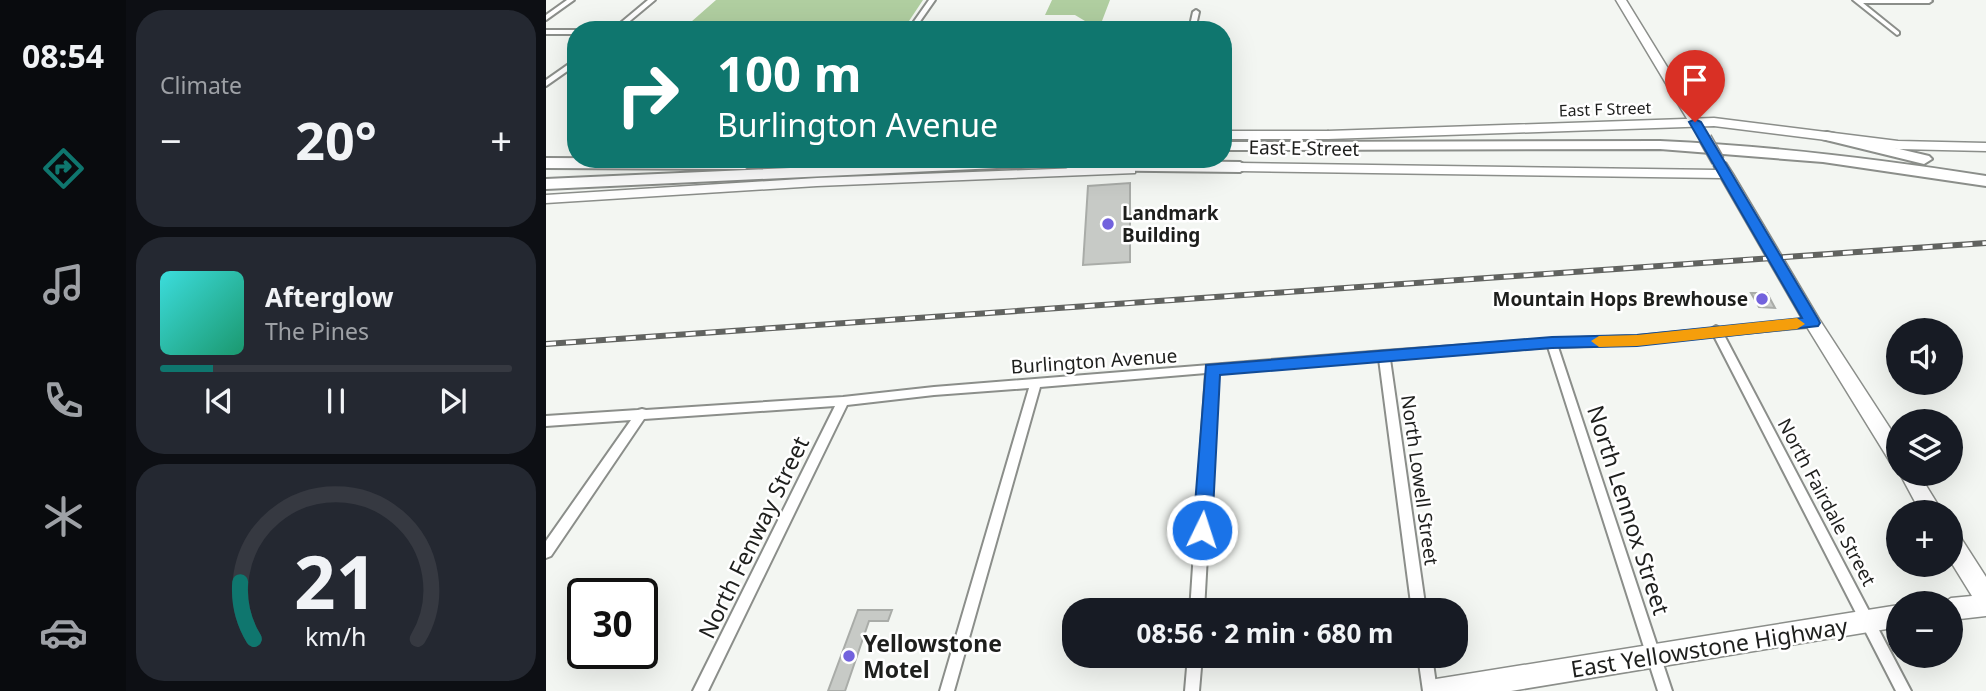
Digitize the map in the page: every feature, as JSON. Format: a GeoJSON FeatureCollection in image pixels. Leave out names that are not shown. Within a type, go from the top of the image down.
{"type":"FeatureCollection","features":[{"type":"Feature","properties":{"kind":"highway"},"geometry":{"type":"LineString","coordinates":[[1232,142],[1328,135]]}},
{"type":"Feature","properties":{"kind":"highway"},"geometry":{"type":"LineString","coordinates":[[1827,136],[1986,174]]}},
{"type":"Feature","properties":{"kind":"highway"},"geometry":{"type":"LineString","coordinates":[[1232,143],[1660,145],[1731,148],[1842,158],[1986,181]]}},
{"type":"Feature","properties":{"kind":"highway"},"geometry":{"type":"LineString","coordinates":[[1232,155],[1664,152],[1737,155],[1838,166],[1986,188]]}},
{"type":"Feature","properties":{"kind":"highway"},"geometry":{"type":"LineString","coordinates":[[546,161],[567,161]]}},
{"type":"Feature","properties":{"kind":"highway"},"geometry":{"type":"LineString","coordinates":[[1232,167],[1240,167]]}},
{"type":"Feature","properties":{"kind":"highway"},"geometry":{"type":"LineString","coordinates":[[546,177],[741,168]]}},
{"type":"Feature","properties":{"kind":"highway"},"geometry":{"type":"LineString","coordinates":[[546,184],[908,168]]}},
{"type":"Feature","properties":{"kind":"highway"},"geometry":{"type":"LineString","coordinates":[[546,190],[656,181]]}},
{"type":"Feature","properties":{"kind":"main road"},"geometry":{"type":"LineString","coordinates":[[1621,0],[1812,323],[1886,439]]}},
{"type":"Feature","properties":{"kind":"main road","name":"East F Street"},"geometry":{"type":"LineString","coordinates":[[1232,135],[1328,135],[1695,122],[1774,128],[1898,145],[1986,147]]}},
{"type":"Feature","properties":{"kind":"main road"},"geometry":{"type":"LineString","coordinates":[[546,161],[567,160]]}},
{"type":"Feature","properties":{"kind":"main road","name":"East E Street"},"geometry":{"type":"LineString","coordinates":[[1232,167],[1722,167]]}},
{"type":"Feature","properties":{"kind":"main road","name":"East E Street"},"geometry":{"type":"LineString","coordinates":[[546,199],[817,183],[1214,168]]}},
{"type":"Feature","properties":{"kind":"main road"},"geometry":{"type":"LineString","coordinates":[[1963,561],[1986,597]]}},
{"type":"Feature","properties":{"kind":"main road"},"geometry":{"type":"LineString","coordinates":[[1963,607],[1986,604]]}},
{"type":"Feature","properties":{"kind":"main road","name":"East Yellowstone Highway"},"geometry":{"type":"LineString","coordinates":[[1433,691],[1886,618]]}},
{"type":"Feature","properties":{"kind":"street"},"geometry":{"type":"LineString","coordinates":[[546,18],[571,0]]}},
{"type":"Feature","properties":{"kind":"street"},"geometry":{"type":"LineString","coordinates":[[626,21],[652,0]]}},
{"type":"Feature","properties":{"kind":"street"},"geometry":{"type":"LineString","coordinates":[[917,21],[932,0]]}},
{"type":"Feature","properties":{"kind":"street"},"geometry":{"type":"LineString","coordinates":[[1857,0],[1929,0]]}},
{"type":"Feature","properties":{"kind":"street"},"geometry":{"type":"LineString","coordinates":[[1857,0],[1897,33]]}},
{"type":"Feature","properties":{"kind":"street"},"geometry":{"type":"LineString","coordinates":[[1194,21],[1196,12]]}},
{"type":"Feature","properties":{"kind":"street"},"geometry":{"type":"LineString","coordinates":[[546,32],[567,32]]}},
{"type":"Feature","properties":{"kind":"street"},"geometry":{"type":"LineString","coordinates":[[546,84],[567,68]]}},
{"type":"Feature","properties":{"kind":"street","name":"Burlington Avenue"},"geometry":{"type":"LineString","coordinates":[[546,421],[843,401],[1384,355],[1637,340],[1716,330],[1812,323]]}},
{"type":"Feature","properties":{"kind":"street","name":"North Fairdale Street"},"geometry":{"type":"LineString","coordinates":[[1716,330],[1903,691]]}},
{"type":"Feature","properties":{"kind":"street","name":"North Lennox Street"},"geometry":{"type":"LineString","coordinates":[[1552,343],[1665,691]]}},
{"type":"Feature","properties":{"kind":"street","name":"North Lowell Street"},"geometry":{"type":"LineString","coordinates":[[1384,355],[1417,598]]}},
{"type":"Feature","properties":{"kind":"street"},"geometry":{"type":"LineString","coordinates":[[1198,598],[1212,369]]}},
{"type":"Feature","properties":{"kind":"street"},"geometry":{"type":"LineString","coordinates":[[947,691],[1036,383]]}},
{"type":"Feature","properties":{"kind":"street","name":"North Fenway Street"},"geometry":{"type":"LineString","coordinates":[[700,691],[843,401]]}},
{"type":"Feature","properties":{"kind":"street"},"geometry":{"type":"LineString","coordinates":[[546,552],[642,413]]}},
{"type":"Feature","properties":{"kind":"street"},"geometry":{"type":"LineString","coordinates":[[1192,691],[1194,668]]}},
{"type":"Feature","properties":{"kind":"street"},"geometry":{"type":"LineString","coordinates":[[1428,668],[1433,691]]}},
{"type":"Feature","properties":{"kind":"green space"},"geometry":{"type":"Polygon","coordinates":[[[716,0],[923,0],[909,21],[692,21],[716,0]]]}},
{"type":"Feature","properties":{"kind":"green space"},"geometry":{"type":"Polygon","coordinates":[[[1052,0],[1110,0],[1102,21],[1085,21],[1075,15],[1045,15],[1052,0]]]}},
{"type":"Feature","properties":{"kind":"building","name":"Landmark Building"},"geometry":{"type":"Polygon","coordinates":[[[1130,183],[1130,262],[1083,265],[1088,186],[1130,183]]]}},
{"type":"Feature","properties":{"kind":"building","name":"Mountain Hops Brewhouse"},"geometry":{"type":"Polygon","coordinates":[[[1751,293],[1767,293],[1775,308],[1759,307],[1751,293]]]}},
{"type":"Feature","properties":{"kind":"building","name":"Yellowstone Motel"},"geometry":{"type":"Polygon","coordinates":[[[858,610],[892,610],[888,621],[869,621],[845,691],[828,691],[858,610]]]}},
{"type":"Feature","properties":{"kind":"railway"},"geometry":{"type":"LineString","coordinates":[[546,344],[1986,243]]}},
{"type":"Feature","properties":{"kind":"slow traffic"},"geometry":{"type":"LineString","coordinates":[[1599,341],[1637,340],[1797,324]]}},
{"type":"Feature","properties":{"kind":"place","name":"Landmark Building"},"geometry":{"type":"Point","coordinates":[1108,224]}},
{"type":"Feature","properties":{"kind":"place","name":"Mountain Hops Brewhouse"},"geometry":{"type":"Point","coordinates":[1762,299]}},
{"type":"Feature","properties":{"kind":"place","name":"Yellowstone Motel"},"geometry":{"type":"Point","coordinates":[849,656]}},
{"type":"Feature","properties":{"kind":"route"},"geometry":{"type":"LineString","coordinates":[[1202,530],[1212,369],[1552,343],[1637,340],[1716,330],[1812,323],[1695,122]]}}]}
